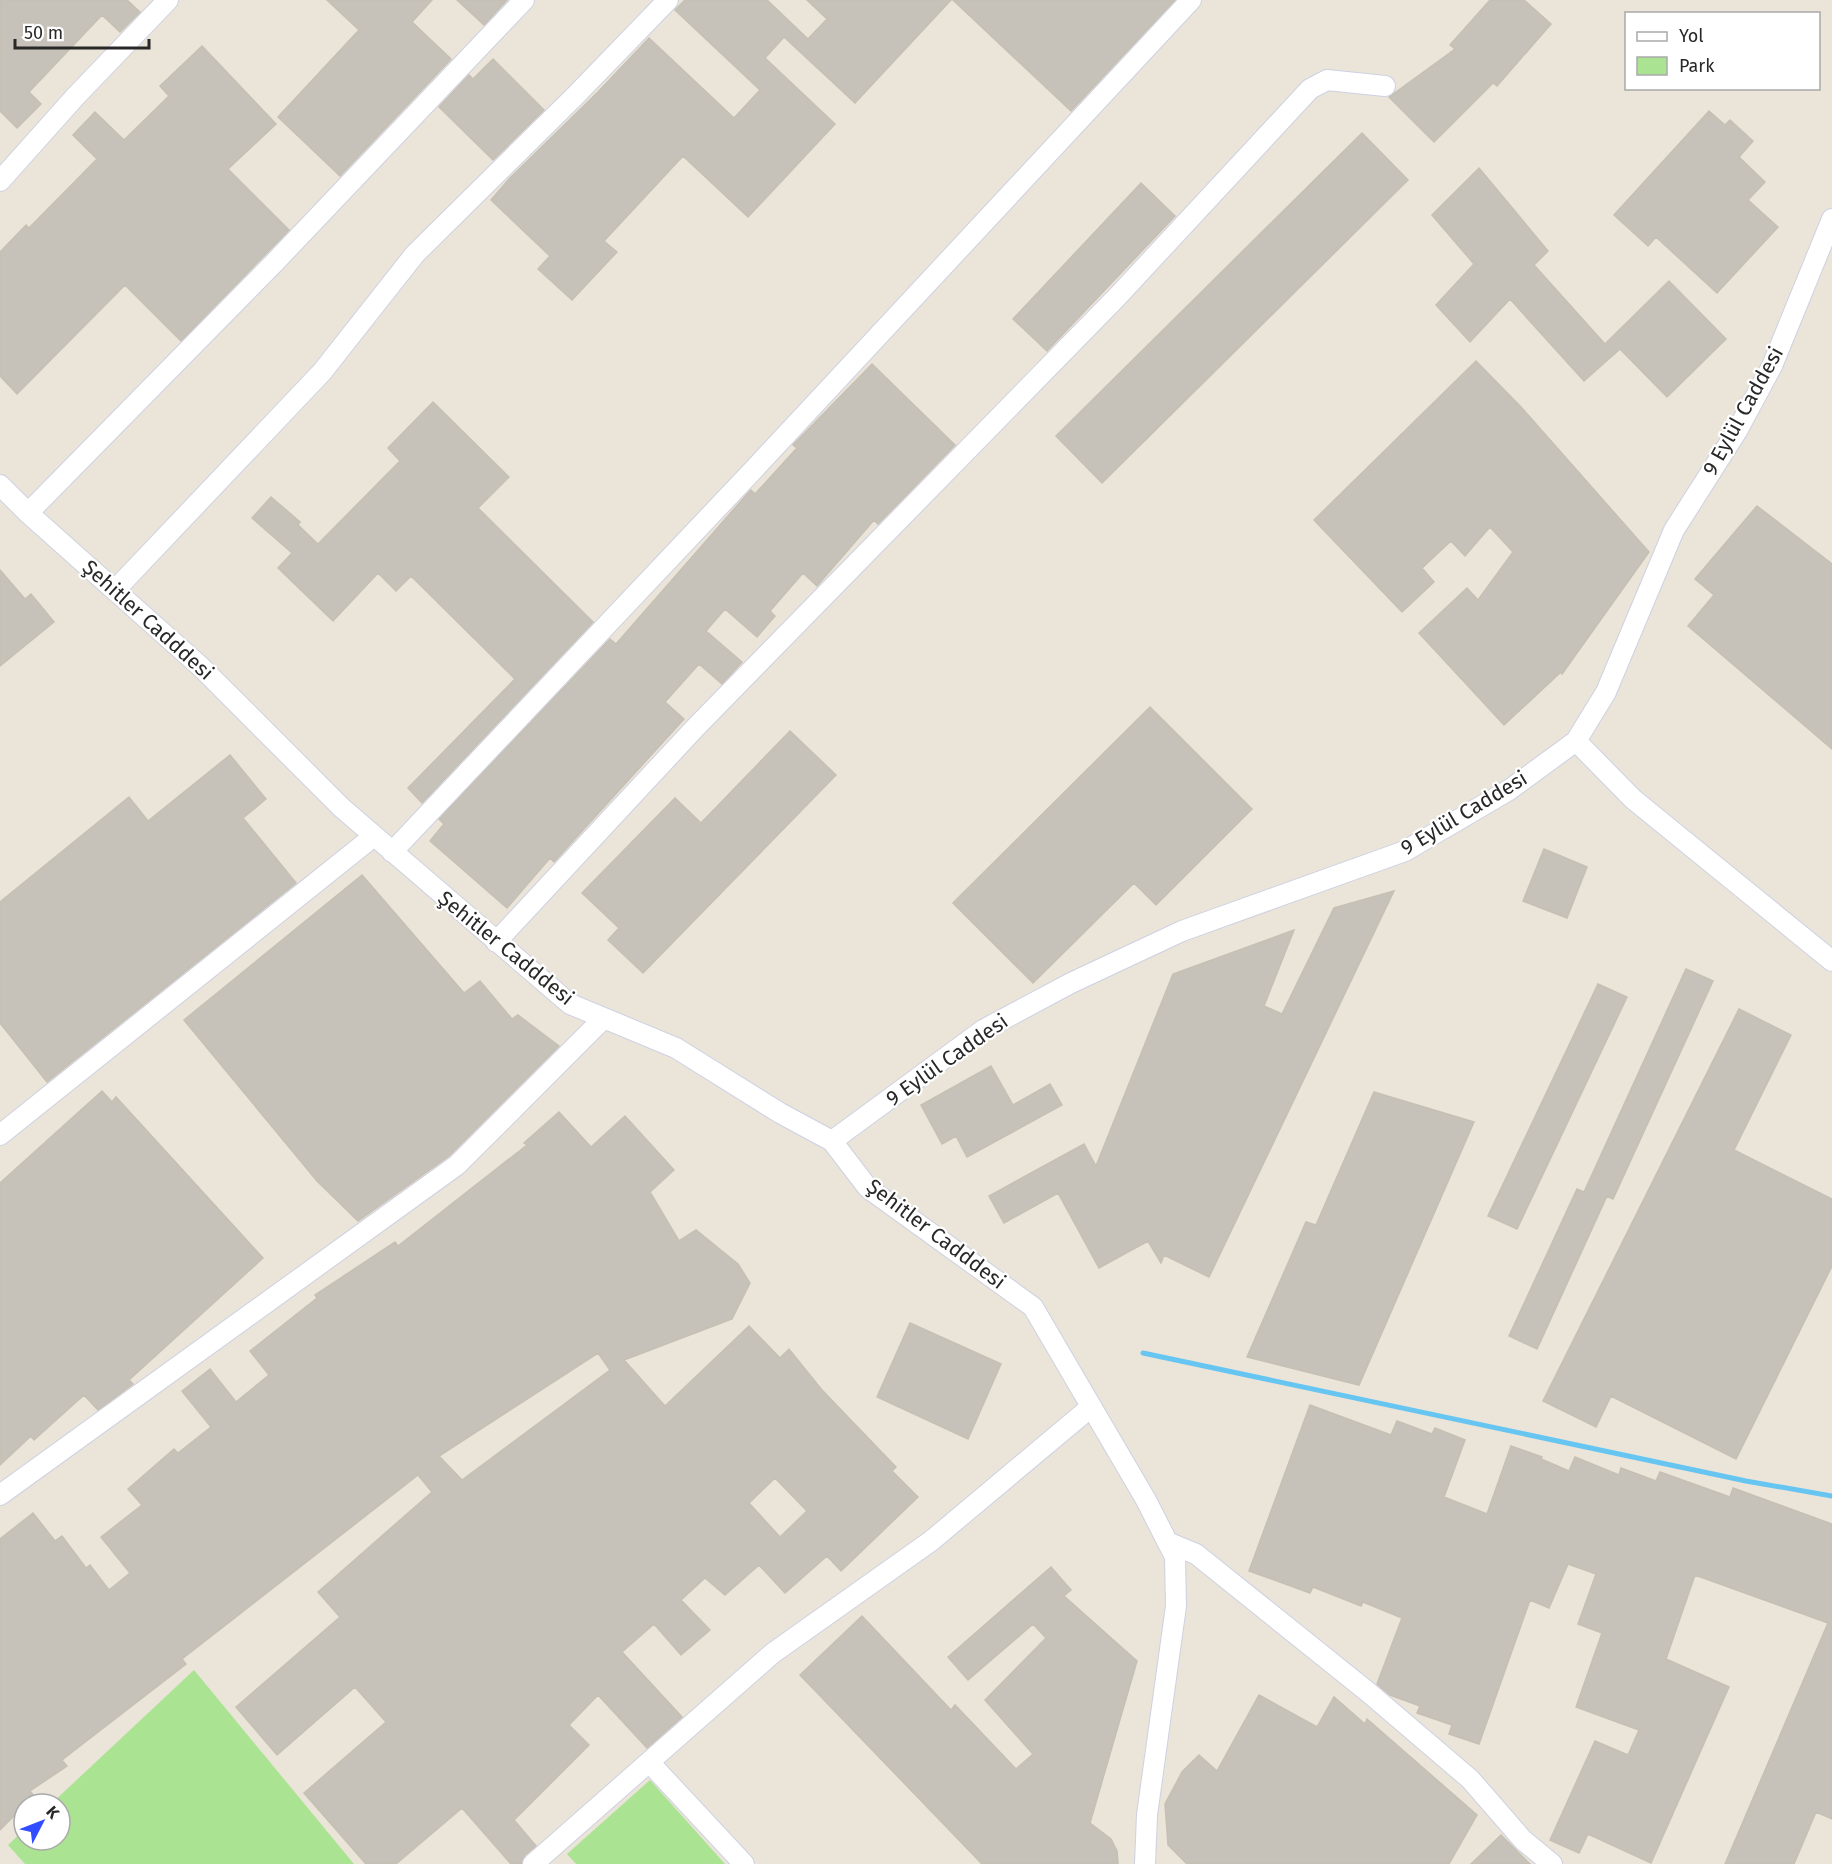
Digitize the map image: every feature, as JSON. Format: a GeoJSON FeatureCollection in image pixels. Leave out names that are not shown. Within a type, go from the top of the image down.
{"type":"FeatureCollection","features":[{"type":"Feature","properties":{"kind":"street"},"geometry":{"type":"LineString","coordinates":[[0,181],[75,97],[168,0]]}},
{"type":"Feature","properties":{"kind":"street"},"geometry":{"type":"LineString","coordinates":[[28,513],[274,263],[524,0]]}},
{"type":"Feature","properties":{"kind":"street"},"geometry":{"type":"LineString","coordinates":[[116,590],[322,372],[415,254],[574,97],[668,0]]}},
{"type":"Feature","properties":{"kind":"street"},"geometry":{"type":"LineString","coordinates":[[392,852],[749,475],[1191,0]]}},
{"type":"Feature","properties":{"kind":"street"},"geometry":{"type":"LineString","coordinates":[[496,942],[695,728],[1117,297],[1310,89],[1327,80],[1385,86]]}},
{"type":"Feature","properties":{"kind":"street","name":"9 Eylül Caddesi"},"geometry":{"type":"LineString","coordinates":[[831,1141],[993,1025],[1071,983],[1182,931],[1405,851],[1509,790],[1576,741],[1611,681],[1674,530],[1737,431],[1772,366],[1832,219]]}},
{"type":"Feature","properties":{"kind":"street","name":"Şehitler Cadddesi"},"geometry":{"type":"LineString","coordinates":[[0,484],[28,513],[201,668],[374,836],[570,1004],[676,1048],[780,1113],[831,1141],[868,1188],[1033,1307],[1175,1557],[1176,1606],[1147,1815],[1145,1864]]}},
{"type":"Feature","properties":{"kind":"street"},"geometry":{"type":"LineString","coordinates":[[1576,741],[1634,799],[1832,961]]}},
{"type":"Feature","properties":{"kind":"street"},"geometry":{"type":"LineString","coordinates":[[0,1135],[374,836]]}},
{"type":"Feature","properties":{"kind":"street"},"geometry":{"type":"LineString","coordinates":[[0,1495],[457,1165],[604,1018]]}},
{"type":"Feature","properties":{"kind":"street"},"geometry":{"type":"LineString","coordinates":[[533,1864],[773,1653],[931,1541],[1091,1407]]}},
{"type":"Feature","properties":{"kind":"street"},"geometry":{"type":"LineString","coordinates":[[1167,1542],[1196,1554],[1368,1692],[1470,1779],[1523,1840],[1552,1864]]}},
{"type":"Feature","properties":{"kind":"street"},"geometry":{"type":"LineString","coordinates":[[649,1762],[744,1864]]}},
{"type":"Feature","properties":{"kind":"green space"},"geometry":{"type":"Polygon","coordinates":[[[194,1670],[354,1864],[25,1864],[14,1852],[72,1852],[72,1792],[64,1792],[194,1670]]]}},
{"type":"Feature","properties":{"kind":"green space"},"geometry":{"type":"Polygon","coordinates":[[[650,1780],[725,1864],[576,1864],[567,1854],[650,1780]]]}},
{"type":"Feature","properties":{"kind":"building"},"geometry":{"type":"Polygon","coordinates":[[[0,0],[127,0],[140,12],[120,32],[102,15],[29,92],[41,104],[17,128],[0,111],[0,0]]]}},
{"type":"Feature","properties":{"kind":"building"},"geometry":{"type":"Polygon","coordinates":[[[327,0],[432,0],[412,22],[451,59],[340,176],[278,117],[359,30],[327,0]]]}},
{"type":"Feature","properties":{"kind":"building"},"geometry":{"type":"Polygon","coordinates":[[[457,0],[507,0],[484,25],[457,0]]]}},
{"type":"Feature","properties":{"kind":"building"},"geometry":{"type":"Polygon","coordinates":[[[685,0],[767,0],[808,39],[827,19],[807,0],[951,0],[855,103],[784,37],[765,58],[835,124],[748,217],[683,156],[604,241],[617,252],[572,300],[538,269],[550,256],[491,200],[649,38],[734,118],[760,90],[675,10],[685,0]]]}},
{"type":"Feature","properties":{"kind":"building"},"geometry":{"type":"Polygon","coordinates":[[[953,0],[1175,0],[1071,111],[953,0]]]}},
{"type":"Feature","properties":{"kind":"building"},"geometry":{"type":"Polygon","coordinates":[[[1490,0],[1524,0],[1551,24],[1497,86],[1493,83],[1434,142],[1389,97],[1455,49],[1450,45],[1490,0]]]}},
{"type":"Feature","properties":{"kind":"building"},"geometry":{"type":"Polygon","coordinates":[[[202,46],[276,124],[228,169],[289,230],[181,341],[125,285],[17,394],[0,376],[0,252],[26,225],[29,228],[97,159],[73,135],[95,112],[124,140],[169,96],[160,86],[202,46]]]}},
{"type":"Feature","properties":{"kind":"building"},"geometry":{"type":"Polygon","coordinates":[[[493,59],[544,110],[493,160],[439,107],[469,75],[473,79],[493,59]]]}},
{"type":"Feature","properties":{"kind":"building"},"geometry":{"type":"Polygon","coordinates":[[[1709,111],[1725,125],[1730,120],[1753,141],[1739,157],[1765,182],[1748,200],[1778,227],[1717,293],[1656,237],[1648,246],[1614,215],[1709,111]]]}},
{"type":"Feature","properties":{"kind":"building"},"geometry":{"type":"Polygon","coordinates":[[[1362,133],[1408,180],[1102,483],[1056,436],[1362,133]]]}},
{"type":"Feature","properties":{"kind":"building"},"geometry":{"type":"Polygon","coordinates":[[[1479,168],[1548,251],[1534,265],[1605,344],[1669,281],[1726,339],[1667,397],[1620,349],[1584,381],[1510,299],[1470,342],[1436,305],[1474,264],[1432,215],[1479,168]]]}},
{"type":"Feature","properties":{"kind":"building"},"geometry":{"type":"Polygon","coordinates":[[[1141,183],[1175,216],[1047,351],[1013,319],[1141,183]]]}},
{"type":"Feature","properties":{"kind":"building"},"geometry":{"type":"Polygon","coordinates":[[[1476,361],[1521,407],[1649,552],[1562,674],[1561,672],[1504,725],[1419,633],[1467,588],[1478,600],[1513,552],[1490,527],[1465,556],[1451,541],[1422,568],[1434,582],[1402,612],[1314,520],[1476,361]]]}},
{"type":"Feature","properties":{"kind":"building"},"geometry":{"type":"Polygon","coordinates":[[[872,364],[955,445],[878,524],[874,520],[817,586],[803,573],[770,611],[775,616],[757,637],[725,609],[706,631],[742,662],[722,684],[699,664],[665,702],[684,719],[554,862],[550,858],[507,908],[430,841],[444,824],[439,819],[610,639],[616,644],[748,493],[751,490],[755,494],[797,448],[793,445],[872,364]]]}},
{"type":"Feature","properties":{"kind":"building"},"geometry":{"type":"Polygon","coordinates":[[[433,402],[509,477],[478,508],[593,622],[422,803],[408,788],[515,679],[411,576],[396,591],[378,573],[333,621],[278,568],[292,553],[252,518],[271,497],[300,522],[298,525],[318,544],[400,461],[388,448],[433,402]]]}},
{"type":"Feature","properties":{"kind":"building"},"geometry":{"type":"Polygon","coordinates":[[[1757,506],[1832,564],[1832,749],[1688,626],[1714,595],[1695,579],[1757,506]]]}},
{"type":"Feature","properties":{"kind":"building"},"geometry":{"type":"Polygon","coordinates":[[[0,570],[25,599],[31,594],[54,622],[0,666],[0,570]]]}},
{"type":"Feature","properties":{"kind":"building"},"geometry":{"type":"Polygon","coordinates":[[[1150,707],[1252,809],[1156,905],[1134,883],[1033,983],[953,903],[1150,707]]]}},
{"type":"Feature","properties":{"kind":"building"},"geometry":{"type":"Polygon","coordinates":[[[790,731],[836,775],[643,973],[608,940],[619,928],[582,893],[675,798],[701,823],[790,731]]]}},
{"type":"Feature","properties":{"kind":"building"},"geometry":{"type":"Polygon","coordinates":[[[230,755],[266,799],[243,818],[296,883],[47,1082],[0,1023],[0,902],[129,797],[148,821],[230,755]]]}},
{"type":"Feature","properties":{"kind":"building"},"geometry":{"type":"Polygon","coordinates":[[[1544,849],[1587,867],[1567,918],[1523,901],[1544,849]]]}},
{"type":"Feature","properties":{"kind":"building"},"geometry":{"type":"Polygon","coordinates":[[[362,875],[464,993],[480,981],[512,1019],[518,1015],[559,1046],[449,1156],[358,1221],[317,1181],[184,1020],[362,875]]]}},
{"type":"Feature","properties":{"kind":"building"},"geometry":{"type":"Polygon","coordinates":[[[1394,891],[1209,1277],[1164,1255],[1161,1263],[1148,1241],[1099,1268],[1058,1193],[1004,1223],[989,1196],[1084,1144],[1096,1166],[1173,974],[1294,930],[1264,1006],[1282,1014],[1334,908],[1394,891]]]}},
{"type":"Feature","properties":{"kind":"building"},"geometry":{"type":"Polygon","coordinates":[[[1686,969],[1713,981],[1613,1199],[1607,1196],[1537,1349],[1509,1336],[1577,1189],[1584,1192],[1686,969]]]}},
{"type":"Feature","properties":{"kind":"building"},"geometry":{"type":"Polygon","coordinates":[[[1598,984],[1627,997],[1517,1229],[1488,1216],[1598,984]]]}},
{"type":"Feature","properties":{"kind":"building"},"geometry":{"type":"Polygon","coordinates":[[[1739,1009],[1791,1035],[1734,1150],[1832,1199],[1832,1266],[1736,1459],[1611,1396],[1596,1427],[1543,1401],[1739,1009]]]}},
{"type":"Feature","properties":{"kind":"building"},"geometry":{"type":"Polygon","coordinates":[[[991,1066],[1013,1105],[1050,1084],[1062,1105],[967,1157],[956,1136],[942,1144],[921,1105],[991,1066]]]}},
{"type":"Feature","properties":{"kind":"building"},"geometry":{"type":"Polygon","coordinates":[[[102,1091],[112,1102],[116,1097],[263,1258],[129,1380],[133,1384],[98,1410],[84,1395],[34,1440],[31,1436],[0,1465],[0,1183],[102,1091]]]}},
{"type":"Feature","properties":{"kind":"building"},"geometry":{"type":"Polygon","coordinates":[[[1374,1092],[1474,1122],[1359,1385],[1247,1357],[1306,1222],[1316,1225],[1374,1092]]]}},
{"type":"Feature","properties":{"kind":"building"},"geometry":{"type":"Polygon","coordinates":[[[559,1112],[591,1147],[625,1116],[674,1170],[650,1192],[679,1241],[696,1230],[738,1264],[750,1283],[732,1319],[624,1360],[665,1406],[749,1326],[780,1358],[789,1349],[822,1390],[896,1467],[892,1471],[918,1497],[841,1571],[827,1556],[785,1593],[759,1565],[725,1595],[705,1578],[681,1600],[710,1630],[681,1655],[654,1624],[622,1652],[682,1717],[647,1748],[598,1695],[569,1725],[589,1745],[514,1820],[536,1846],[525,1855],[521,1864],[511,1864],[462,1808],[396,1864],[366,1864],[304,1793],[386,1722],[355,1687],[277,1755],[236,1707],[340,1617],[318,1592],[432,1492],[418,1475],[182,1659],[186,1664],[62,1760],[67,1766],[31,1792],[12,1792],[12,1818],[0,1830],[0,1539],[33,1513],[55,1541],[62,1536],[86,1568],[90,1565],[109,1590],[130,1573],[101,1537],[142,1505],[128,1489],[174,1449],[178,1453],[211,1427],[182,1391],[210,1369],[236,1402],[269,1375],[250,1351],[317,1298],[315,1295],[395,1242],[398,1246],[527,1145],[524,1143],[559,1112]],[[598,1353],[439,1456],[462,1480],[610,1370],[598,1353]],[[775,1478],[749,1503],[780,1537],[807,1511],[775,1478]]]}},
{"type":"Feature","properties":{"kind":"building"},"geometry":{"type":"Polygon","coordinates":[[[910,1323],[1001,1364],[968,1439],[877,1397],[910,1323]]]}},
{"type":"Feature","properties":{"kind":"building"},"geometry":{"type":"Polygon","coordinates":[[[1310,1405],[1391,1435],[1397,1421],[1432,1434],[1435,1428],[1465,1440],[1444,1497],[1487,1514],[1511,1446],[1542,1457],[1541,1459],[1569,1471],[1575,1457],[1619,1475],[1621,1468],[1656,1481],[1660,1472],[1730,1497],[1733,1488],[1832,1524],[1832,1819],[1816,1812],[1794,1864],[1725,1864],[1828,1623],[1695,1575],[1666,1659],[1729,1687],[1651,1863],[1588,1834],[1579,1853],[1550,1840],[1595,1741],[1628,1755],[1639,1730],[1576,1707],[1602,1633],[1578,1624],[1596,1574],[1568,1564],[1549,1608],[1530,1600],[1479,1744],[1449,1734],[1452,1725],[1417,1713],[1420,1706],[1390,1695],[1377,1684],[1402,1618],[1363,1602],[1361,1606],[1313,1587],[1310,1593],[1249,1571],[1310,1405]]]}},
{"type":"Feature","properties":{"kind":"building"},"geometry":{"type":"Polygon","coordinates":[[[1051,1567],[1071,1590],[1064,1596],[1137,1661],[1090,1823],[1111,1839],[1117,1851],[1118,1864],[982,1864],[800,1675],[862,1616],[951,1710],[955,1705],[1016,1769],[1033,1754],[985,1700],[1046,1638],[1033,1624],[968,1680],[948,1657],[1051,1567]]]}},
{"type":"Feature","properties":{"kind":"building"},"geometry":{"type":"Polygon","coordinates":[[[1259,1695],[1317,1727],[1334,1697],[1365,1724],[1367,1719],[1477,1815],[1449,1864],[1187,1864],[1168,1845],[1165,1804],[1182,1772],[1199,1755],[1217,1771],[1259,1695]]]}},
{"type":"Feature","properties":{"kind":"building"},"geometry":{"type":"Polygon","coordinates":[[[1501,1835],[1530,1864],[1471,1864],[1501,1835]]]}},
{"type":"Feature","properties":{"kind":"waterway"},"geometry":{"type":"LineString","coordinates":[[1143,1353],[1746,1481],[1832,1496]]}}]}
